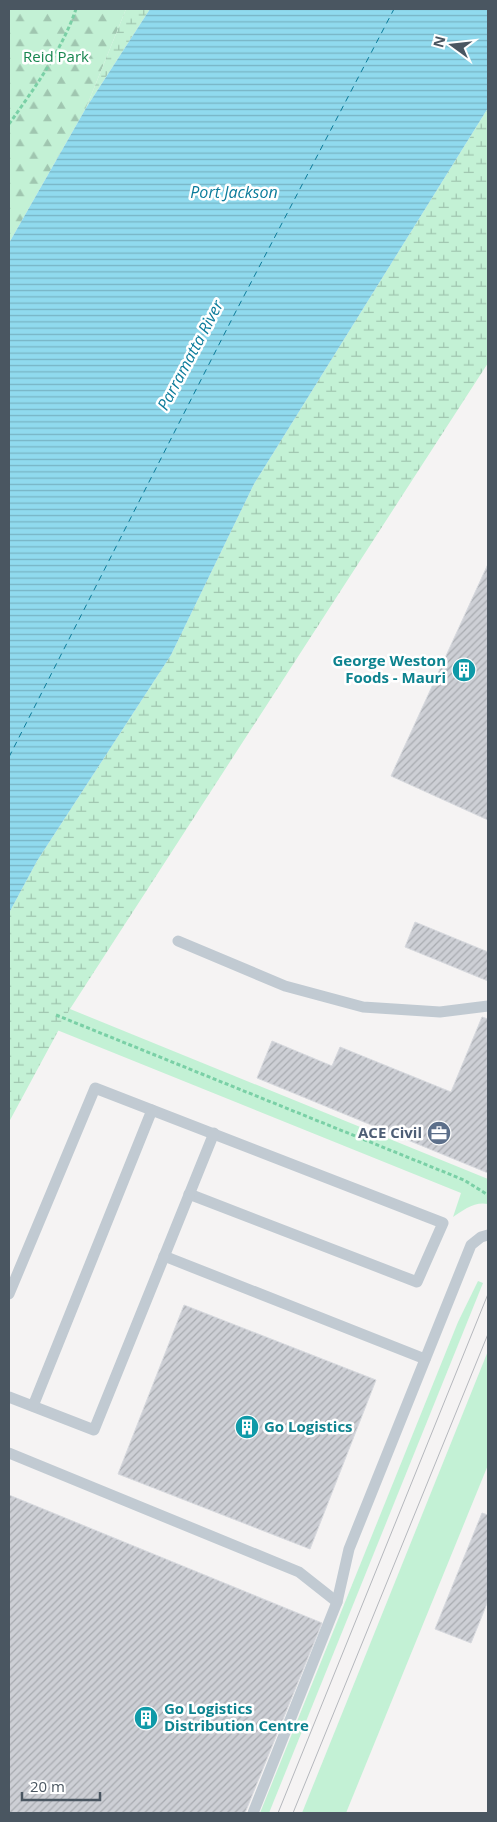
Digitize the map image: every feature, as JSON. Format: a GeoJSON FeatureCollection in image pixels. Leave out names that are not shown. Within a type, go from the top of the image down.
{"type":"FeatureCollection","features":[{"type":"Feature","properties":{"kind":"lane"},"geometry":{"type":"LineString","coordinates":[[178,941],[284,986],[362,1007],[440,1012],[488,1006]]}},
{"type":"Feature","properties":{"kind":"lane"},"geometry":{"type":"LineString","coordinates":[[9,1294],[95,1088],[214,1132],[443,1223],[417,1282],[189,1194]]}},
{"type":"Feature","properties":{"kind":"lane"},"geometry":{"type":"LineString","coordinates":[[33,1406],[152,1110]]}},
{"type":"Feature","properties":{"kind":"lane"},"geometry":{"type":"LineString","coordinates":[[9,1397],[94,1430],[214,1132]]}},
{"type":"Feature","properties":{"kind":"lane"},"geometry":{"type":"LineString","coordinates":[[253,1813],[337,1602],[349,1549],[471,1245],[488,1234]]}},
{"type":"Feature","properties":{"kind":"lane"},"geometry":{"type":"LineString","coordinates":[[164,1256],[425,1359]]}},
{"type":"Feature","properties":{"kind":"lane"},"geometry":{"type":"LineString","coordinates":[[9,1453],[299,1572],[337,1602]]}},
{"type":"Feature","properties":{"kind":"path"},"geometry":{"type":"LineString","coordinates":[[9,124],[29,96],[69,29],[76,9]]}},
{"type":"Feature","properties":{"kind":"path"},"geometry":{"type":"LineString","coordinates":[[56,1015],[464,1180],[488,1195]]}},
{"type":"Feature","properties":{"kind":"green space","name":"Reid Park"},"geometry":{"type":"Polygon","coordinates":[[[9,9],[126,9],[86,108],[9,243],[9,9]]]}},
{"type":"Feature","properties":{"kind":"green space"},"geometry":{"type":"Polygon","coordinates":[[[126,9],[150,9],[86,108],[126,9]]]}},
{"type":"Feature","properties":{"kind":"green space"},"geometry":{"type":"Polygon","coordinates":[[[488,108],[488,363],[70,1009],[9,1122],[9,913],[37,861],[171,655],[254,484],[488,108]]]}},
{"type":"Feature","properties":{"kind":"green space"},"geometry":{"type":"Polygon","coordinates":[[[70,1009],[488,1179],[488,1204],[474,1205],[453,1217],[461,1193],[57,1030],[70,1009]]]}},
{"type":"Feature","properties":{"kind":"green space"},"geometry":{"type":"Polygon","coordinates":[[[478,1281],[483,1283],[269,1813],[260,1813],[458,1322],[478,1281]]]}},
{"type":"Feature","properties":{"kind":"green space"},"geometry":{"type":"Polygon","coordinates":[[[488,1351],[488,1465],[346,1813],[302,1813],[488,1351]]]}},
{"type":"Feature","properties":{"kind":"water","name":"Port Jackson"},"geometry":{"type":"Polygon","coordinates":[[[150,9],[488,9],[488,108],[254,484],[171,655],[37,861],[9,913],[9,243],[86,108],[150,9]]]}},
{"type":"Feature","properties":{"kind":"building","name":"George Weston Foods - Mauri"},"geometry":{"type":"Polygon","coordinates":[[[488,564],[488,820],[391,776],[488,564]]]}},
{"type":"Feature","properties":{"kind":"building"},"geometry":{"type":"Polygon","coordinates":[[[415,922],[488,952],[488,981],[405,947],[415,922]]]}},
{"type":"Feature","properties":{"kind":"building","name":"ACE Civil"},"geometry":{"type":"Polygon","coordinates":[[[482,1017],[488,1019],[488,1173],[257,1078],[272,1041],[332,1066],[340,1047],[451,1092],[482,1017]]]}},
{"type":"Feature","properties":{"kind":"building","name":"Go Logistics"},"geometry":{"type":"Polygon","coordinates":[[[184,1305],[376,1380],[310,1549],[118,1474],[184,1305]]]}},
{"type":"Feature","properties":{"kind":"building","name":"Go Logistics Distribution Centre"},"geometry":{"type":"Polygon","coordinates":[[[9,1495],[322,1623],[245,1813],[9,1813],[9,1495]]]}},
{"type":"Feature","properties":{"kind":"building"},"geometry":{"type":"Polygon","coordinates":[[[482,1513],[488,1515],[488,1601],[471,1643],[435,1629],[482,1513]]]}},
{"type":"Feature","properties":{"kind":"ferry route"},"geometry":{"type":"LineString","coordinates":[[9,757],[234,315],[394,9]]}},
{"type":"Feature","properties":{"kind":"tram line"},"geometry":{"type":"LineString","coordinates":[[278,1813],[488,1294]]}},
{"type":"Feature","properties":{"kind":"tram line"},"geometry":{"type":"LineString","coordinates":[[293,1813],[488,1334]]}},
{"type":"Feature","properties":{"kind":"place","name":"George Weston Foods - Mauri"},"geometry":{"type":"Point","coordinates":[464,670]}},
{"type":"Feature","properties":{"kind":"place","name":"ACE Civil"},"geometry":{"type":"Point","coordinates":[439,1133]}},
{"type":"Feature","properties":{"kind":"place","name":"Go Logistics"},"geometry":{"type":"Point","coordinates":[247,1427]}},
{"type":"Feature","properties":{"kind":"place","name":"Go Logistics Distribution Centre"},"geometry":{"type":"Point","coordinates":[146,1718]}},
{"type":"Feature","properties":{"kind":"water label","name":"Parramatta River"},"geometry":{"type":"Point","coordinates":[190,355]}}]}
